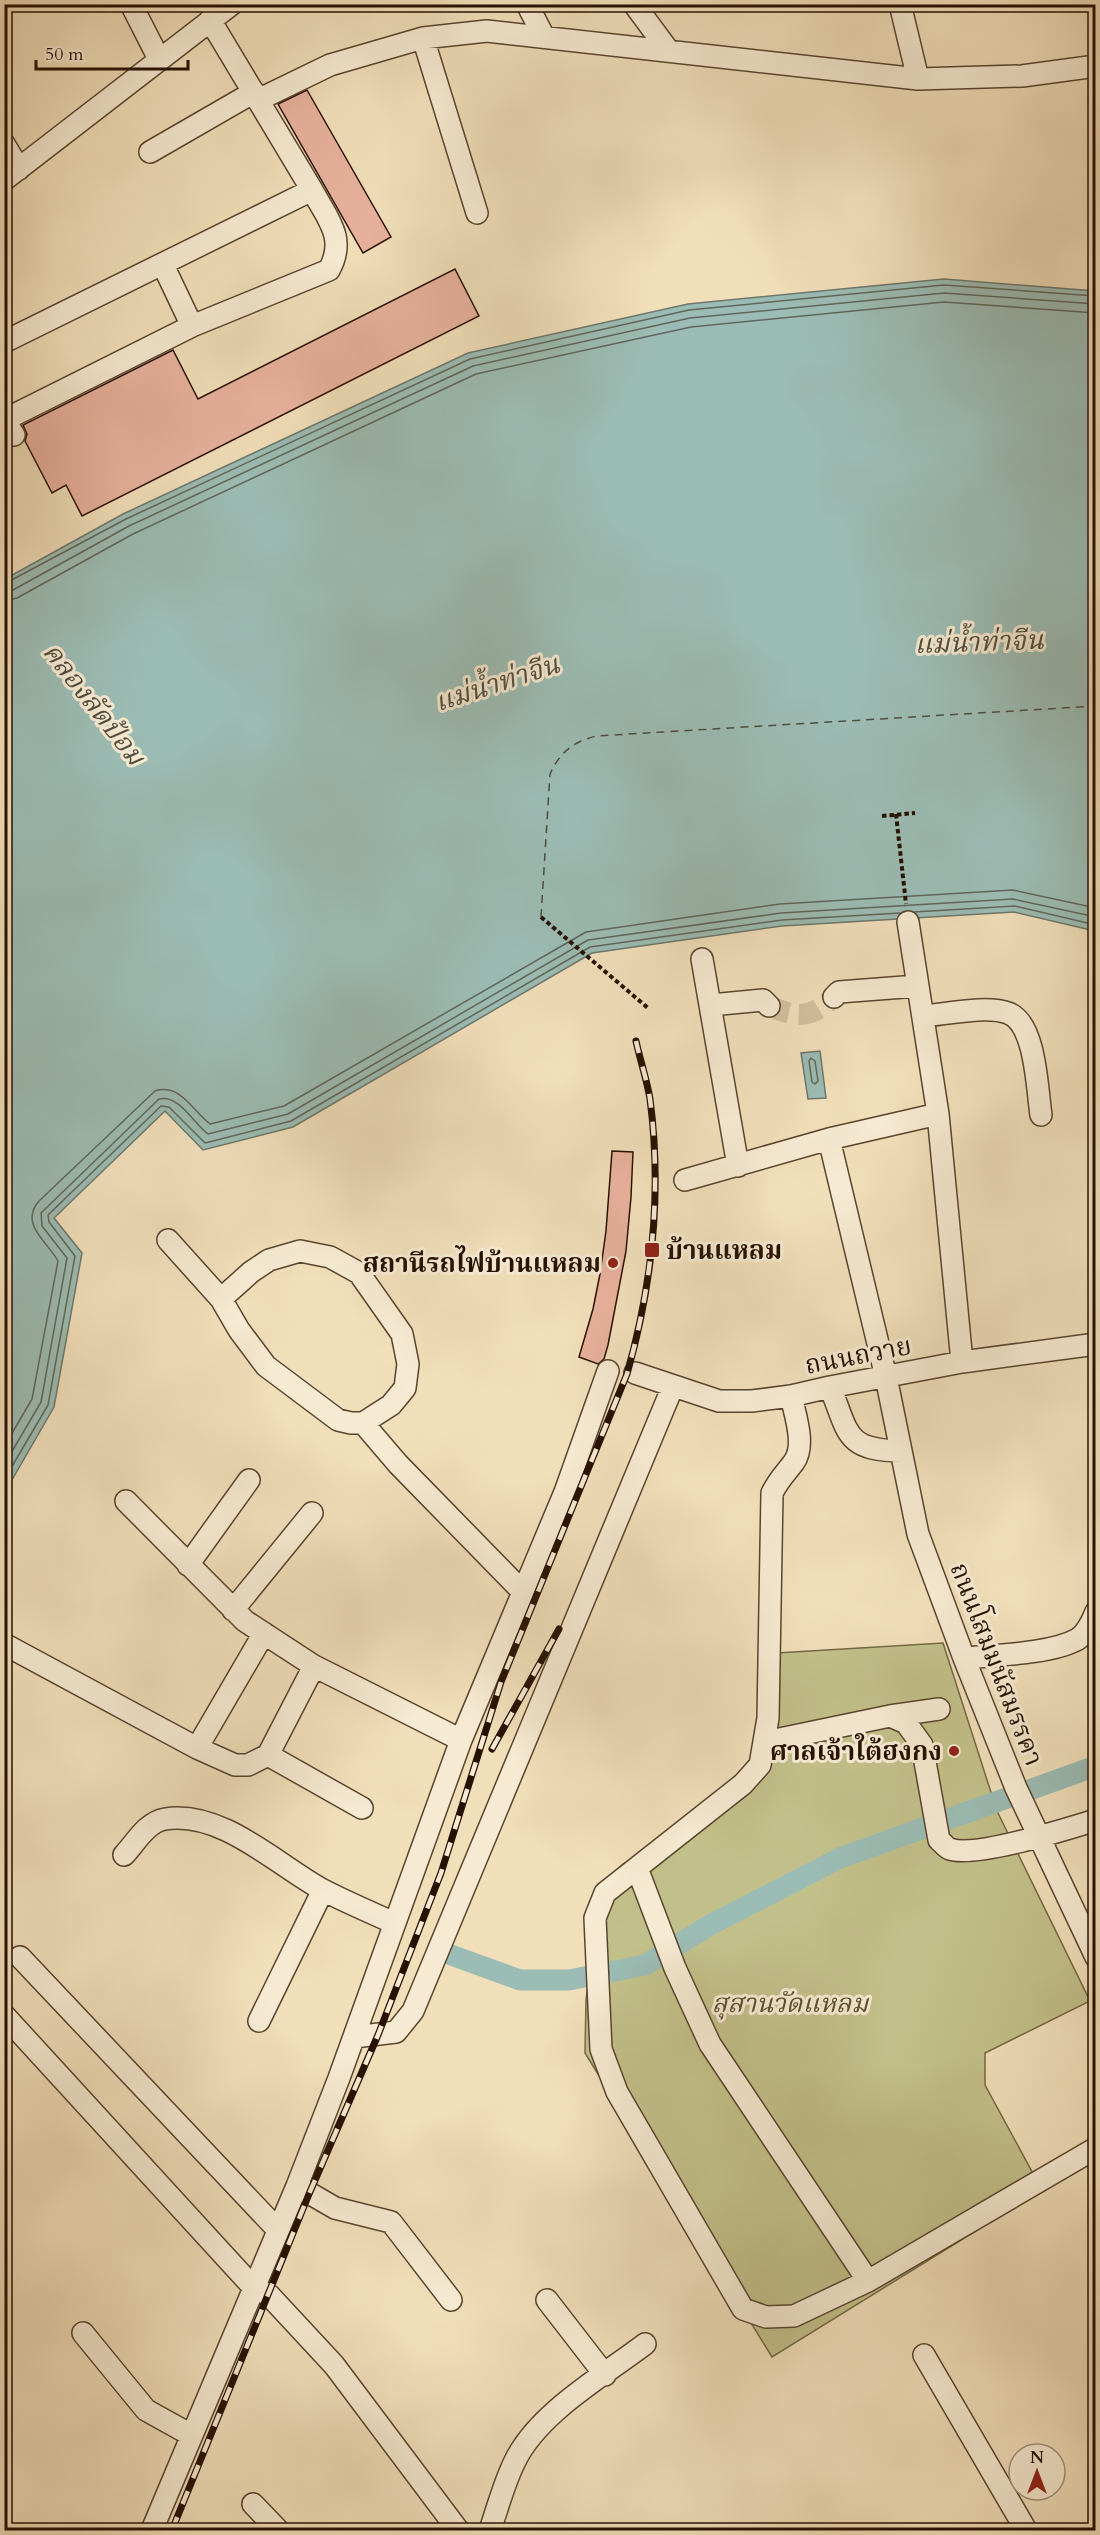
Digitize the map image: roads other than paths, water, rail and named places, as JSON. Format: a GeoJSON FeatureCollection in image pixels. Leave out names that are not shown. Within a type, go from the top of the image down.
{"type":"FeatureCollection","features":[{"type":"Feature","properties":{"kind":"street"},"geometry":{"type":"LineString","coordinates":[[131,4],[159,59]]}},
{"type":"Feature","properties":{"kind":"street"},"geometry":{"type":"LineString","coordinates":[[4,144],[12,174],[231,4]]}},
{"type":"Feature","properties":{"kind":"street"},"geometry":{"type":"LineString","coordinates":[[526,4],[544,37]]}},
{"type":"Feature","properties":{"kind":"street"},"geometry":{"type":"LineString","coordinates":[[634,4],[668,50]]}},
{"type":"Feature","properties":{"kind":"street"},"geometry":{"type":"LineString","coordinates":[[900,4],[918,79]]}},
{"type":"Feature","properties":{"kind":"street"},"geometry":{"type":"LineString","coordinates":[[8,425],[192,326],[329,270],[337,256],[337,237],[312,190],[210,20]]}},
{"type":"Feature","properties":{"kind":"street"},"geometry":{"type":"LineString","coordinates":[[150,152],[256,96],[330,65],[423,38],[488,30],[918,79],[1022,76],[1095,66]]}},
{"type":"Feature","properties":{"kind":"street"},"geometry":{"type":"LineString","coordinates":[[423,38],[477,213]]}},
{"type":"Feature","properties":{"kind":"street"},"geometry":{"type":"LineString","coordinates":[[4,342],[312,190]]}},
{"type":"Feature","properties":{"kind":"street"},"geometry":{"type":"LineString","coordinates":[[163,265],[192,326]]}},
{"type":"Feature","properties":{"kind":"street"},"geometry":{"type":"LineString","coordinates":[[908,922],[938,1114],[962,1362]]}},
{"type":"Feature","properties":{"kind":"street"},"geometry":{"type":"LineString","coordinates":[[702,958],[738,1166]]}},
{"type":"Feature","properties":{"kind":"street"},"geometry":{"type":"LineString","coordinates":[[834,997],[839,992],[917,986]]}},
{"type":"Feature","properties":{"kind":"street"},"geometry":{"type":"LineString","coordinates":[[711,1005],[763,1000],[769,1006]]}},
{"type":"Feature","properties":{"kind":"street"},"geometry":{"type":"LineString","coordinates":[[924,1016],[987,1010],[1009,1013],[1023,1024],[1031,1046],[1041,1115]]}},
{"type":"Feature","properties":{"kind":"street"},"geometry":{"type":"LineString","coordinates":[[685,1180],[829,1139],[938,1114]]}},
{"type":"Feature","properties":{"kind":"street","name":"ถนนโสมมนัสมรรคา"},"geometry":{"type":"LineString","coordinates":[[829,1139],[886,1377],[918,1534],[964,1658],[1019,1795],[1095,1957]]}},
{"type":"Feature","properties":{"kind":"street"},"geometry":{"type":"LineString","coordinates":[[168,1240],[221,1299],[239,1330],[266,1366],[338,1419],[351,1423],[363,1423],[391,1405],[405,1388],[408,1364],[402,1334],[358,1273],[330,1257],[300,1251],[269,1260],[221,1299]]}},
{"type":"Feature","properties":{"kind":"street","name":"ถนนถวาย"},"geometry":{"type":"LineString","coordinates":[[635,1373],[719,1401],[791,1396],[962,1362],[1095,1344]]}},
{"type":"Feature","properties":{"kind":"street"},"geometry":{"type":"LineString","coordinates":[[152,2530],[297,2186],[354,2037],[461,1740],[565,1492],[608,1371]]}},
{"type":"Feature","properties":{"kind":"street"},"geometry":{"type":"LineString","coordinates":[[354,2037],[396,2032],[413,2011],[673,1386]]}},
{"type":"Feature","properties":{"kind":"street"},"geometry":{"type":"LineString","coordinates":[[830,1387],[849,1433],[860,1445],[874,1450],[900,1451]]}},
{"type":"Feature","properties":{"kind":"street"},"geometry":{"type":"LineString","coordinates":[[791,1396],[800,1441],[796,1460],[780,1476],[772,1493],[768,1718],[760,1765],[743,1784],[605,1893],[595,1918],[601,2049],[617,2092],[743,2309],[766,2317],[794,2316],[868,2281],[1095,2148]]}},
{"type":"Feature","properties":{"kind":"street"},"geometry":{"type":"LineString","coordinates":[[363,1423],[398,1464],[522,1591]]}},
{"type":"Feature","properties":{"kind":"street"},"geometry":{"type":"LineString","coordinates":[[188,1565],[249,1480]]}},
{"type":"Feature","properties":{"kind":"street"},"geometry":{"type":"LineString","coordinates":[[126,1501],[233,1610],[264,1633],[314,1666],[461,1740]]}},
{"type":"Feature","properties":{"kind":"street"},"geometry":{"type":"LineString","coordinates":[[233,1610],[312,1513]]}},
{"type":"Feature","properties":{"kind":"street"},"geometry":{"type":"LineString","coordinates":[[964,1658],[1057,1647],[1080,1638],[1091,1624],[1095,1612]]}},
{"type":"Feature","properties":{"kind":"street"},"geometry":{"type":"LineString","coordinates":[[197,1748],[264,1633]]}},
{"type":"Feature","properties":{"kind":"street"},"geometry":{"type":"LineString","coordinates":[[4,1644],[197,1748],[235,1765],[248,1765],[268,1755],[314,1666]]}},
{"type":"Feature","properties":{"kind":"street"},"geometry":{"type":"LineString","coordinates":[[765,1742],[890,1716],[939,1709]]}},
{"type":"Feature","properties":{"kind":"street"},"geometry":{"type":"LineString","coordinates":[[890,1716],[906,1723],[922,1745],[938,1834],[948,1849],[968,1851],[1038,1837],[1095,1820]]}},
{"type":"Feature","properties":{"kind":"street"},"geometry":{"type":"LineString","coordinates":[[268,1755],[362,1808]]}},
{"type":"Feature","properties":{"kind":"street"},"geometry":{"type":"LineString","coordinates":[[124,1855],[150,1825],[165,1819],[189,1819],[230,1831],[323,1890],[394,1923]]}},
{"type":"Feature","properties":{"kind":"street"},"geometry":{"type":"LineString","coordinates":[[637,1868],[672,1961],[710,2044],[868,2281]]}},
{"type":"Feature","properties":{"kind":"street"},"geometry":{"type":"LineString","coordinates":[[260,2021],[323,1890]]}},
{"type":"Feature","properties":{"kind":"street"},"geometry":{"type":"LineString","coordinates":[[20,1957],[278,2230]]}},
{"type":"Feature","properties":{"kind":"street"},"geometry":{"type":"LineString","coordinates":[[4,2015],[254,2288],[269,2295],[334,2365],[458,2530]]}},
{"type":"Feature","properties":{"kind":"street"},"geometry":{"type":"LineString","coordinates":[[297,2186],[335,2208],[391,2222],[452,2300]]}},
{"type":"Feature","properties":{"kind":"street"},"geometry":{"type":"LineString","coordinates":[[547,2300],[604,2375]]}},
{"type":"Feature","properties":{"kind":"street"},"geometry":{"type":"LineString","coordinates":[[83,2333],[146,2410],[191,2435]]}},
{"type":"Feature","properties":{"kind":"street"},"geometry":{"type":"LineString","coordinates":[[490,2530],[516,2460],[531,2436],[549,2416],[645,2344]]}},
{"type":"Feature","properties":{"kind":"street"},"geometry":{"type":"LineString","coordinates":[[924,2355],[1026,2530]]}},
{"type":"Feature","properties":{"kind":"street"},"geometry":{"type":"LineString","coordinates":[[253,2504],[278,2530]]}},
{"type":"Feature","properties":{"kind":"water"},"geometry":{"type":"Polygon","coordinates":[[[944,279],[1095,291],[1095,931],[1014,912],[782,926],[592,953],[293,1127],[203,1150],[165,1111],[54,1218],[82,1253],[54,1407],[5,1492],[5,579],[123,514],[468,353],[688,304],[944,279]]]}},
{"type":"Feature","properties":{"kind":"water"},"geometry":{"type":"Polygon","coordinates":[[[820,1051],[826,1098],[808,1099],[801,1053],[820,1051]]]}},
{"type":"Feature","properties":{"kind":"waterway"},"geometry":{"type":"LineString","coordinates":[[451,1955],[520,1980],[569,1980],[645,1965],[710,1925],[840,1858],[1096,1766]]}},
{"type":"Feature","properties":{"kind":"tunnel"},"geometry":{"type":"LineString","coordinates":[[769,1006],[788,1013],[811,1013],[834,997]]}},
{"type":"Feature","properties":{"kind":"railway"},"geometry":{"type":"LineString","coordinates":[[172,2530],[309,2194],[378,2035],[441,1873],[501,1682],[627,1374],[643,1307],[655,1203],[650,1099],[636,1041]]}},
{"type":"Feature","properties":{"kind":"railway"},"geometry":{"type":"LineString","coordinates":[[492,1749],[559,1629]]}},
{"type":"Feature","properties":{"kind":"place","name":"บ้านแหลม"},"geometry":{"type":"Point","coordinates":[652,1250]}},
{"type":"Feature","properties":{"kind":"place","name":"สถานีรถไฟบ้านแหลม"},"geometry":{"type":"Point","coordinates":[613,1263]}},
{"type":"Feature","properties":{"kind":"place","name":"ศาลเจ้าใต้ฮงกง"},"geometry":{"type":"Point","coordinates":[954,1751]}},
{"type":"Feature","properties":{"kind":"water label","name":"แม่น้ำท่าจีน"},"geometry":{"type":"Point","coordinates":[979,642]}},
{"type":"Feature","properties":{"kind":"water label","name":"แม่น้ำท่าจีน"},"geometry":{"type":"Point","coordinates":[497,683]}},
{"type":"Feature","properties":{"kind":"water label","name":"คลองลัดป้อม"},"geometry":{"type":"Point","coordinates":[94,704]}},
{"type":"Feature","properties":{"kind":"park label","name":"สุสานวัดแหลม"},"geometry":{"type":"Point","coordinates":[790,2003]}}]}
